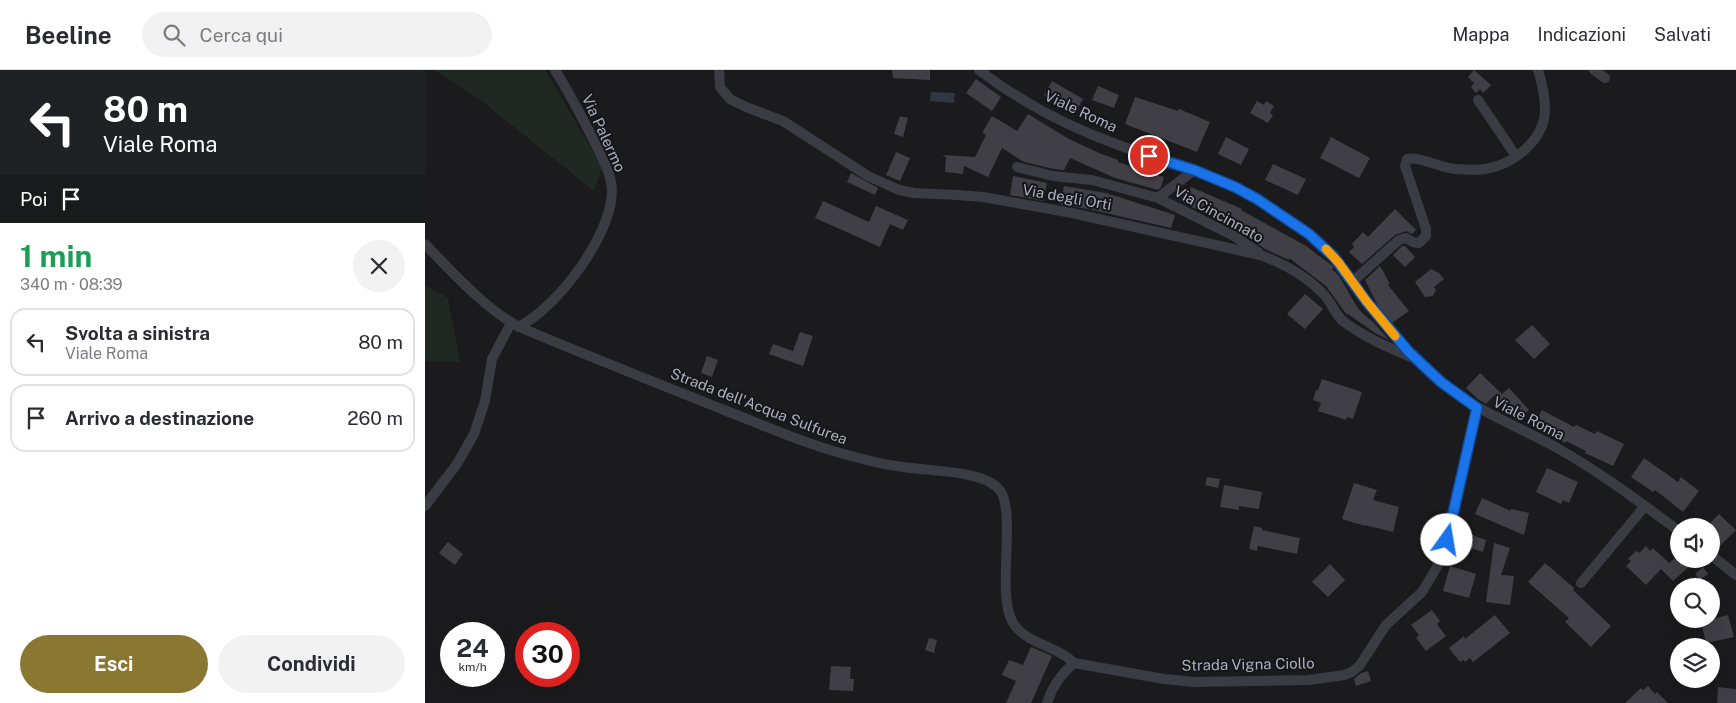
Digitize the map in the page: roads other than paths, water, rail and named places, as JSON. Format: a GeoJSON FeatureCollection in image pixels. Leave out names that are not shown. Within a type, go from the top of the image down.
{"type":"FeatureCollection","features":[{"type":"Feature","properties":{"kind":"street","name":"Via Palermo"},"geometry":{"type":"LineString","coordinates":[[515,325],[534,318],[545,309],[574,277],[600,234],[611,200],[612,183],[606,167],[583,118],[555,70]]}},
{"type":"Feature","properties":{"kind":"street","name":"Via degli Orti"},"geometry":{"type":"LineString","coordinates":[[719,70],[720,87],[730,99],[783,121],[868,176],[899,190],[914,194],[983,197],[1071,213],[1266,257],[1284,265],[1308,280],[1327,298],[1339,316],[1358,331],[1417,360]]}},
{"type":"Feature","properties":{"kind":"street","name":"Viale Roma"},"geometry":{"type":"LineString","coordinates":[[979,70],[1048,115],[1072,127],[1123,147],[1194,170],[1246,193],[1301,228],[1329,251],[1392,332],[1417,360],[1451,390],[1477,408],[1559,449],[1609,480],[1670,524]]}},
{"type":"Feature","properties":{"kind":"street"},"geometry":{"type":"LineString","coordinates":[[1353,282],[1399,240],[1406,238],[1419,243],[1426,236],[1426,229],[1405,166],[1407,159],[1417,159],[1454,169],[1475,170],[1497,166],[1516,156],[1537,136],[1543,120],[1544,98],[1538,70]]}},
{"type":"Feature","properties":{"kind":"street"},"geometry":{"type":"LineString","coordinates":[[1594,70],[1605,78]]}},
{"type":"Feature","properties":{"kind":"street"},"geometry":{"type":"LineString","coordinates":[[1478,100],[1516,156]]}},
{"type":"Feature","properties":{"kind":"street","name":"Via Cincinnato"},"geometry":{"type":"LineString","coordinates":[[1017,167],[1053,176],[1092,180],[1158,198],[1234,236],[1266,257]]}},
{"type":"Feature","properties":{"kind":"street","name":"Via Cincinnato"},"geometry":{"type":"LineString","coordinates":[[1158,198],[1194,170]]}},
{"type":"Feature","properties":{"kind":"street","name":"Strada dell'Acqua Sulfurea"},"geometry":{"type":"LineString","coordinates":[[425,244],[464,283],[515,325],[816,446],[871,461],[969,476],[991,482],[1002,492],[1005,506],[1006,597],[1013,622],[1025,635],[1061,654],[1074,664]]}},
{"type":"Feature","properties":{"kind":"street"},"geometry":{"type":"LineString","coordinates":[[425,506],[457,464],[474,434],[485,400],[492,359],[515,325]]}},
{"type":"Feature","properties":{"kind":"street","name":"Strada Vigna Ciollo"},"geometry":{"type":"LineString","coordinates":[[1074,664],[1194,682],[1309,680],[1352,672],[1360,665],[1386,625],[1425,588],[1437,567],[1447,540],[1477,408]]}},
{"type":"Feature","properties":{"kind":"street"},"geometry":{"type":"LineString","coordinates":[[1581,583],[1645,506]]}},
{"type":"Feature","properties":{"kind":"street"},"geometry":{"type":"LineString","coordinates":[[1720,562],[1736,575]]}},
{"type":"Feature","properties":{"kind":"street"},"geometry":{"type":"LineString","coordinates":[[1047,703],[1052,690],[1060,678],[1074,664]]}},
{"type":"Feature","properties":{"kind":"water"},"geometry":{"type":"Polygon","coordinates":[[[931,92],[955,93],[954,103],[930,101],[931,92]]]}}]}
